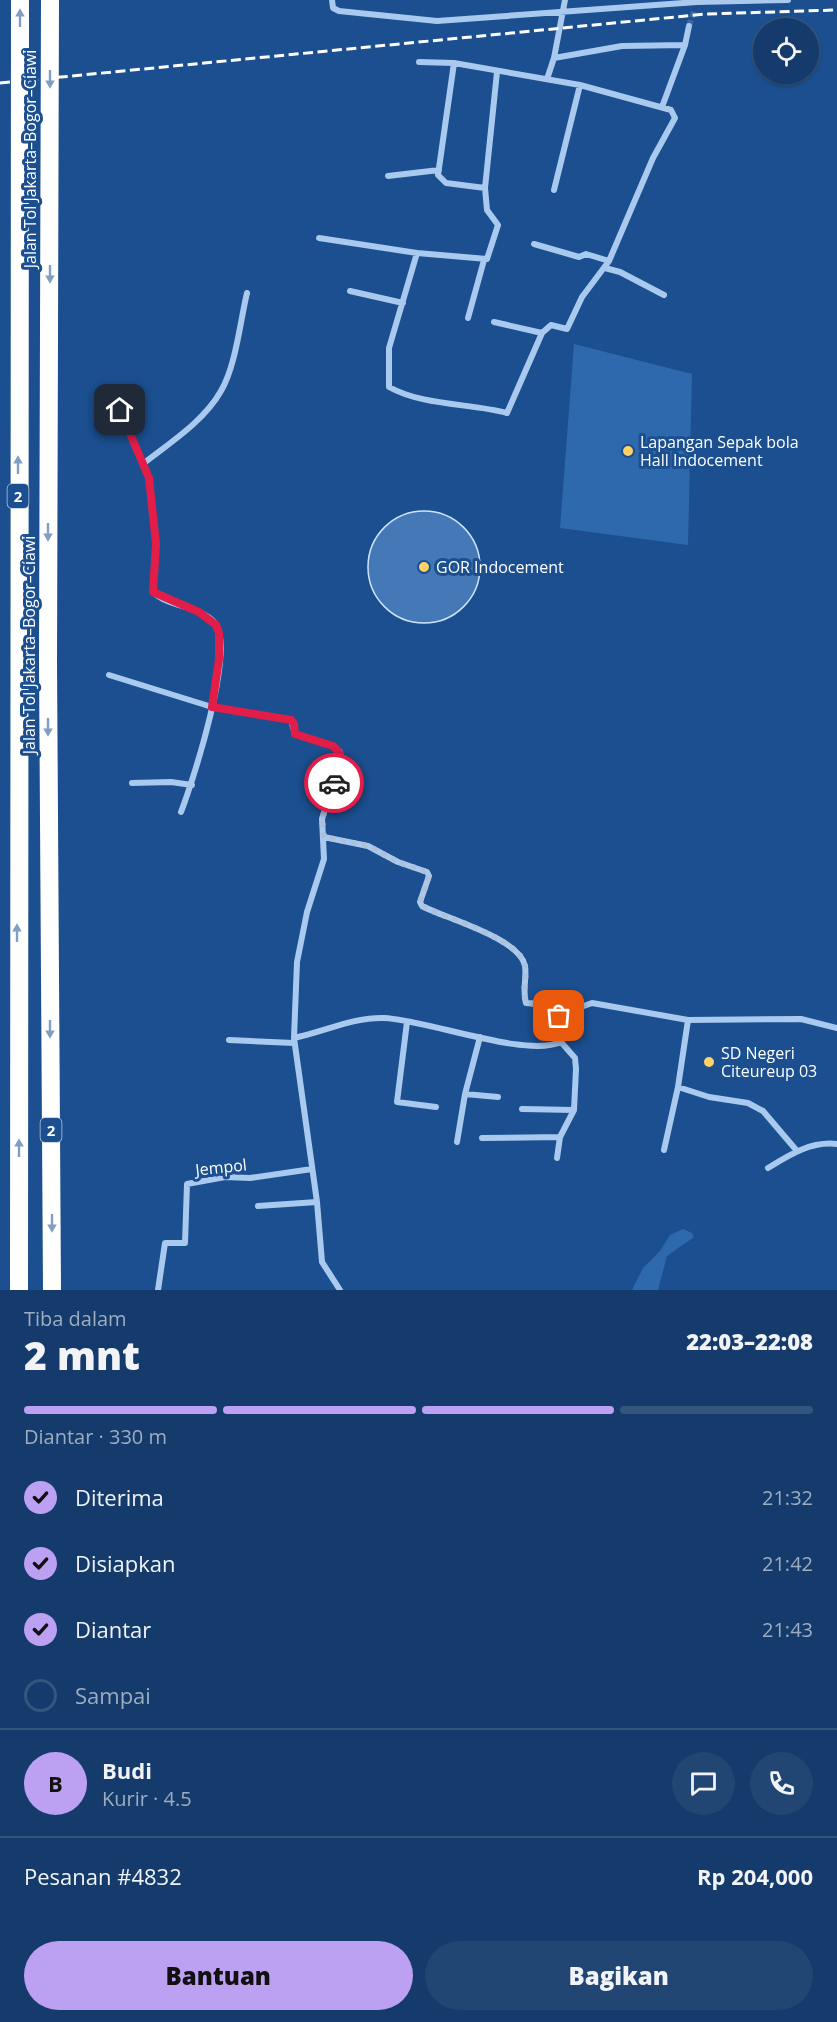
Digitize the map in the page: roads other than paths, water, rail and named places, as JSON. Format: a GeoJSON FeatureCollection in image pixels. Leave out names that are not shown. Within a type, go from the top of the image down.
{"type":"FeatureCollection","features":[{"type":"Feature","properties":{"kind":"highway","name":"Jalan Tol Jakarta–Bogor–Ciawi"},"geometry":{"type":"LineString","coordinates":[[19,1290],[20,0]]}},
{"type":"Feature","properties":{"kind":"highway","name":"Jalan Tol Jakarta–Bogor–Ciawi"},"geometry":{"type":"LineString","coordinates":[[50,0],[48,674],[52,1290]]}},
{"type":"Feature","properties":{"kind":"street"},"geometry":{"type":"LineString","coordinates":[[332,0],[333,8],[339,12],[428,21],[698,1],[788,0]]}},
{"type":"Feature","properties":{"kind":"street"},"geometry":{"type":"LineString","coordinates":[[547,79],[554,58],[565,0]]}},
{"type":"Feature","properties":{"kind":"street"},"geometry":{"type":"LineString","coordinates":[[694,9],[698,1]]}},
{"type":"Feature","properties":{"kind":"street"},"geometry":{"type":"LineString","coordinates":[[662,107],[685,45],[689,26]]}},
{"type":"Feature","properties":{"kind":"street"},"geometry":{"type":"LineString","coordinates":[[554,58],[622,46],[685,45]]}},
{"type":"Feature","properties":{"kind":"street"},"geometry":{"type":"LineString","coordinates":[[417,253],[389,348],[389,386],[391,389],[436,401],[481,406],[507,412],[542,333],[551,325],[567,329],[582,297],[609,261],[653,158],[675,118],[671,110],[580,85],[454,63],[418,62]]}},
{"type":"Feature","properties":{"kind":"street"},"geometry":{"type":"LineString","coordinates":[[454,63],[438,175],[446,183],[485,188]]}},
{"type":"Feature","properties":{"kind":"street"},"geometry":{"type":"LineString","coordinates":[[468,318],[484,260],[491,252],[498,225],[487,210],[485,188],[497,72]]}},
{"type":"Feature","properties":{"kind":"street"},"geometry":{"type":"LineString","coordinates":[[554,190],[580,85]]}},
{"type":"Feature","properties":{"kind":"street"},"geometry":{"type":"LineString","coordinates":[[388,176],[439,170]]}},
{"type":"Feature","properties":{"kind":"street"},"geometry":{"type":"LineString","coordinates":[[320,238],[417,253],[484,260]]}},
{"type":"Feature","properties":{"kind":"street"},"geometry":{"type":"LineString","coordinates":[[534,244],[579,257],[586,254],[609,261]]}},
{"type":"Feature","properties":{"kind":"street"},"geometry":{"type":"LineString","coordinates":[[605,268],[620,272],[664,295]]}},
{"type":"Feature","properties":{"kind":"street"},"geometry":{"type":"LineString","coordinates":[[350,291],[403,303]]}},
{"type":"Feature","properties":{"kind":"street"},"geometry":{"type":"LineString","coordinates":[[144,462],[192,426],[220,394],[230,366],[247,293]]}},
{"type":"Feature","properties":{"kind":"street"},"geometry":{"type":"LineString","coordinates":[[494,322],[542,333]]}},
{"type":"Feature","properties":{"kind":"street"},"geometry":{"type":"LineString","coordinates":[[120,410],[149,478],[156,544],[153,592],[208,618],[216,625],[219,633],[219,659],[204,745],[181,812]]}},
{"type":"Feature","properties":{"kind":"street"},"geometry":{"type":"LineString","coordinates":[[109,675],[212,707],[291,720],[295,734],[339,750],[339,764],[322,819],[324,859],[307,912],[297,962],[294,1041],[317,1202],[322,1262],[340,1290]]}},
{"type":"Feature","properties":{"kind":"street"},"geometry":{"type":"LineString","coordinates":[[132,783],[171,782],[192,785]]}},
{"type":"Feature","properties":{"kind":"street"},"geometry":{"type":"LineString","coordinates":[[324,837],[368,846],[398,862],[427,872],[429,876],[420,902],[422,906],[496,937],[522,958],[525,967],[523,992],[526,1003],[549,1006],[570,1026]]}},
{"type":"Feature","properties":{"kind":"street"},"geometry":{"type":"LineString","coordinates":[[561,1042],[581,1007],[592,1003],[687,1020],[801,1019],[837,1028]]}},
{"type":"Feature","properties":{"kind":"street"},"geometry":{"type":"LineString","coordinates":[[229,1040],[294,1041],[369,1018],[407,1022],[537,1046],[561,1042]]}},
{"type":"Feature","properties":{"kind":"street"},"geometry":{"type":"LineString","coordinates":[[664,1150],[678,1087],[687,1020]]}},
{"type":"Feature","properties":{"kind":"street"},"geometry":{"type":"LineString","coordinates":[[407,1022],[397,1102],[436,1107]]}},
{"type":"Feature","properties":{"kind":"street"},"geometry":{"type":"LineString","coordinates":[[457,1142],[465,1094],[480,1037]]}},
{"type":"Feature","properties":{"kind":"street"},"geometry":{"type":"LineString","coordinates":[[557,1158],[560,1137],[574,1110],[576,1062],[572,1053],[561,1042]]}},
{"type":"Feature","properties":{"kind":"street"},"geometry":{"type":"LineString","coordinates":[[678,1087],[709,1096],[748,1103],[763,1111],[797,1151]]}},
{"type":"Feature","properties":{"kind":"street"},"geometry":{"type":"LineString","coordinates":[[465,1094],[498,1097]]}},
{"type":"Feature","properties":{"kind":"street"},"geometry":{"type":"LineString","coordinates":[[522,1109],[574,1110]]}},
{"type":"Feature","properties":{"kind":"street"},"geometry":{"type":"LineString","coordinates":[[482,1138],[560,1137]]}},
{"type":"Feature","properties":{"kind":"street"},"geometry":{"type":"LineString","coordinates":[[768,1168],[797,1151],[817,1144],[837,1144]]}},
{"type":"Feature","properties":{"kind":"street","name":"Jempol"},"geometry":{"type":"LineString","coordinates":[[158,1290],[165,1243],[185,1244],[187,1184],[225,1177],[250,1178],[312,1169]]}},
{"type":"Feature","properties":{"kind":"street"},"geometry":{"type":"LineString","coordinates":[[258,1206],[317,1202]]}},
{"type":"Feature","properties":{"kind":"tunnel"},"geometry":{"type":"LineString","coordinates":[[689,26],[695,9]]}},
{"type":"Feature","properties":{"kind":"railway"},"geometry":{"type":"LineString","coordinates":[[0,83],[706,14],[837,10]]}},
{"type":"Feature","properties":{"kind":"place","name":"Lapangan Sepak bola Hall Indocement"},"geometry":{"type":"Point","coordinates":[628,451]}},
{"type":"Feature","properties":{"kind":"place","name":"GOR Indocement"},"geometry":{"type":"Point","coordinates":[424,567]}},
{"type":"Feature","properties":{"kind":"place","name":"SD Negeri Citeureup 03"},"geometry":{"type":"Point","coordinates":[709,1062]}}]}
